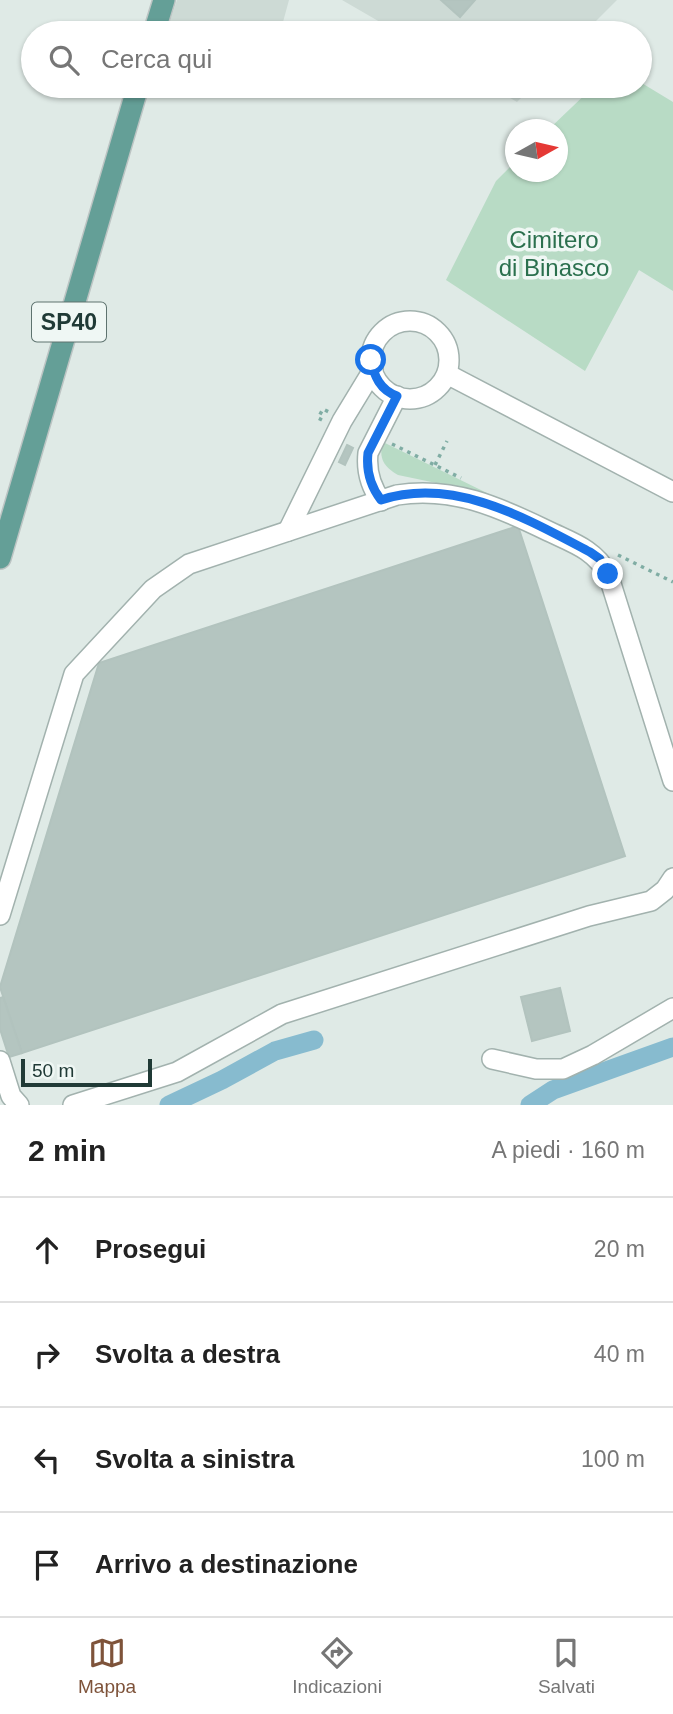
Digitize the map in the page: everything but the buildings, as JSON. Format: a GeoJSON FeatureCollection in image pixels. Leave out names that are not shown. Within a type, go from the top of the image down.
{"type":"FeatureCollection","features":[{"type":"Feature","properties":{"kind":"main road"},"geometry":{"type":"LineString","coordinates":[[157,21],[163,0]]}},
{"type":"Feature","properties":{"kind":"main road","name":"SP40"},"geometry":{"type":"LineString","coordinates":[[0,558],[134,98]]}},
{"type":"Feature","properties":{"kind":"lane"},"geometry":{"type":"LineString","coordinates":[[411,320],[434,328],[443,337],[448,349],[450,361],[447,374],[440,386],[429,394],[416,399],[397,396],[380,385],[373,370],[371,360],[378,336],[399,322],[411,320]]}},
{"type":"Feature","properties":{"kind":"lane"},"geometry":{"type":"LineString","coordinates":[[288,531],[342,421],[373,370]]}},
{"type":"Feature","properties":{"kind":"lane"},"geometry":{"type":"LineString","coordinates":[[447,374],[673,492]]}},
{"type":"Feature","properties":{"kind":"lane"},"geometry":{"type":"LineString","coordinates":[[381,500],[370,479],[368,453],[397,396]]}},
{"type":"Feature","properties":{"kind":"lane"},"geometry":{"type":"LineString","coordinates":[[0,915],[74,674],[153,589],[189,564],[381,500],[415,492],[431,492],[496,506],[600,559],[608,574],[673,781]]}},
{"type":"Feature","properties":{"kind":"lane"},"geometry":{"type":"LineString","coordinates":[[73,1105],[177,1072],[282,1014],[589,916],[651,901],[665,890],[673,878]]}},
{"type":"Feature","properties":{"kind":"lane"},"geometry":{"type":"LineString","coordinates":[[492,1059],[536,1069],[563,1069],[593,1055],[673,1008]]}},
{"type":"Feature","properties":{"kind":"lane"},"geometry":{"type":"LineString","coordinates":[[0,1061],[11,1096],[19,1105]]}},
{"type":"Feature","properties":{"kind":"path"},"geometry":{"type":"LineString","coordinates":[[435,465],[447,441]]}},
{"type":"Feature","properties":{"kind":"shaded area"},"geometry":{"type":"Polygon","coordinates":[[[177,0],[289,0],[283,21],[170,21],[177,0]]]}},
{"type":"Feature","properties":{"kind":"shaded area"},"geometry":{"type":"Polygon","coordinates":[[[342,0],[617,0],[596,21],[378,21],[342,0]]]}},
{"type":"Feature","properties":{"kind":"green space","name":"Cimitero di Binasco"},"geometry":{"type":"Polygon","coordinates":[[[652,89],[673,102],[673,291],[639,270],[585,371],[446,280],[496,181],[505,172],[505,182],[568,182],[568,119],[559,119],[581,98],[652,98],[652,89]]]}},
{"type":"Feature","properties":{"kind":"green space"},"geometry":{"type":"Polygon","coordinates":[[[383,442],[489,494],[398,475],[383,462],[383,442]]]}},
{"type":"Feature","properties":{"kind":"waterway"},"geometry":{"type":"LineString","coordinates":[[169,1105],[275,1051],[314,1040]]}},
{"type":"Feature","properties":{"kind":"waterway"},"geometry":{"type":"LineString","coordinates":[[530,1105],[553,1090],[673,1047]]}},
{"type":"Feature","properties":{"kind":"route"},"geometry":{"type":"LineString","coordinates":[[371,360],[373,373],[380,385],[390,394],[397,396],[368,453],[370,479],[381,500],[415,492],[431,492],[481,501],[590,552],[600,559],[608,574]]}}]}
